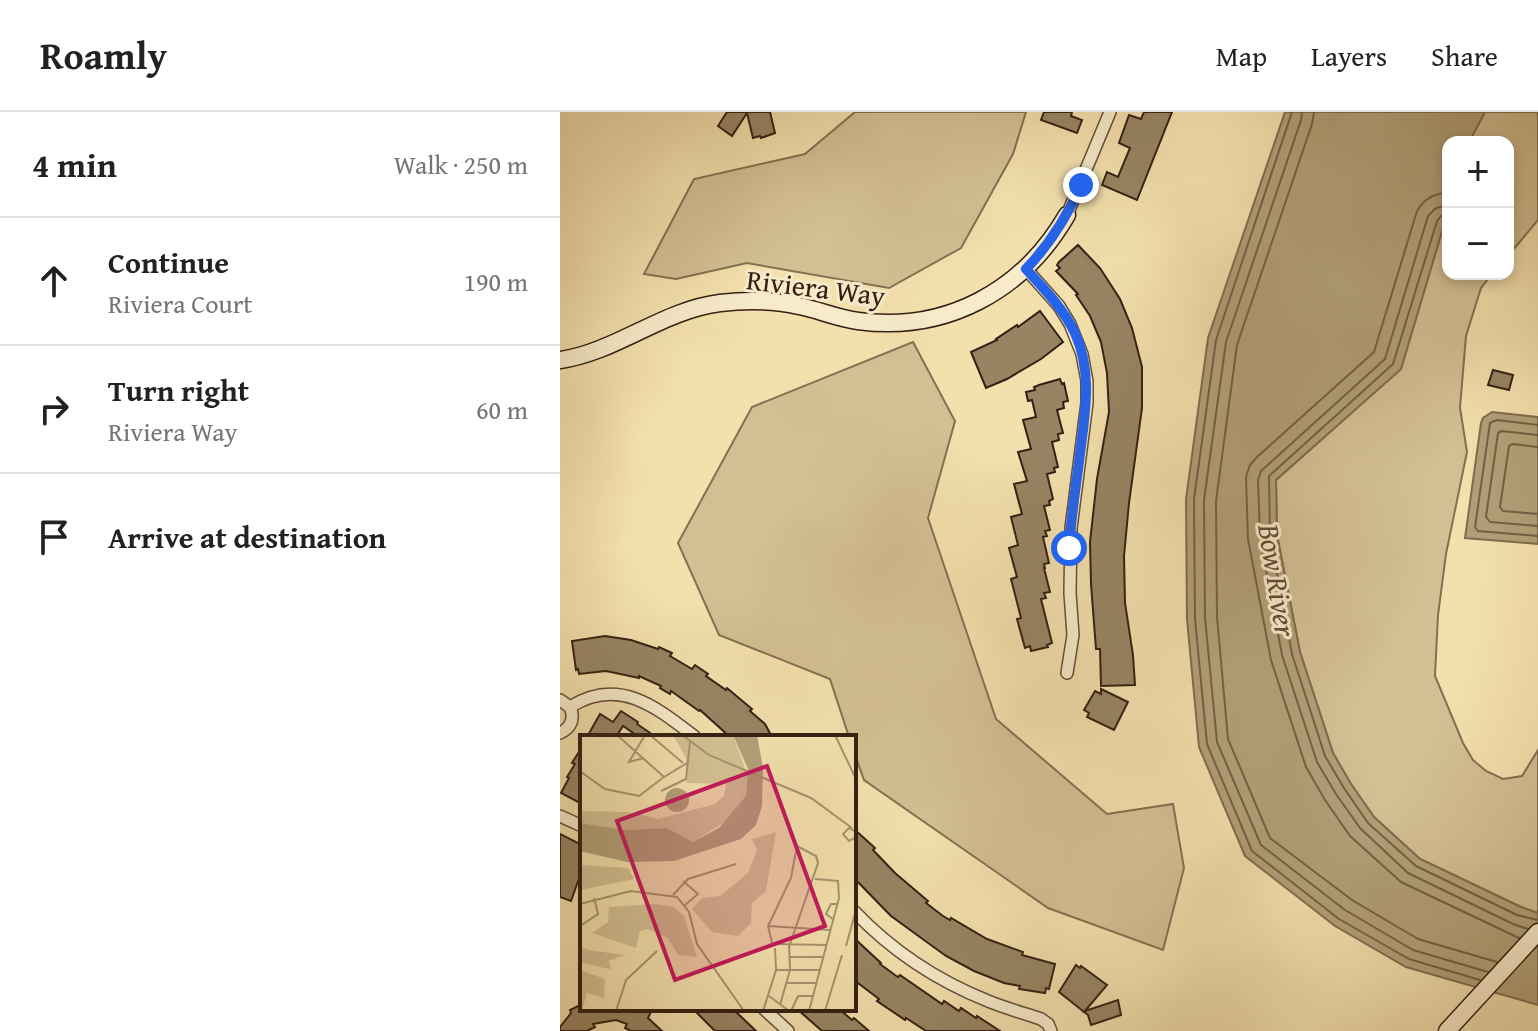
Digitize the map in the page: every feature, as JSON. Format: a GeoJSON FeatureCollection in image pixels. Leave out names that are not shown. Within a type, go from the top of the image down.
{"type":"FeatureCollection","features":[{"type":"Feature","properties":{"kind":"street","name":"Riviera Way"},"geometry":{"type":"LineString","coordinates":[[560,360],[590,352],[667,318],[715,304],[747,301],[780,303],[857,321],[900,323],[951,313],[976,302],[999,290],[1026,269],[1048,244],[1067,215],[1110,112]]}},
{"type":"Feature","properties":{"kind":"street"},"geometry":{"type":"LineString","coordinates":[[1026,269],[1059,306],[1070,324],[1082,354],[1087,381],[1069,548],[1073,635],[1067,673]]}},
{"type":"Feature","properties":{"kind":"street"},"geometry":{"type":"LineString","coordinates":[[560,733],[572,723],[572,712],[565,704],[608,693],[622,695],[658,710],[692,735]]}},
{"type":"Feature","properties":{"kind":"street"},"geometry":{"type":"LineString","coordinates":[[560,816],[580,825]]}},
{"type":"Feature","properties":{"kind":"street"},"geometry":{"type":"LineString","coordinates":[[856,913],[884,940],[926,970],[986,1000],[1041,1019],[1051,1031]]}},
{"type":"Feature","properties":{"kind":"street"},"geometry":{"type":"LineString","coordinates":[[1447,1031],[1538,932]]}},
{"type":"Feature","properties":{"kind":"street"},"geometry":{"type":"LineString","coordinates":[[766,1011],[788,1031]]}},
{"type":"Feature","properties":{"kind":"shaded area"},"geometry":{"type":"Polygon","coordinates":[[[855,112],[1026,112],[1013,154],[961,248],[889,288],[747,263],[676,279],[644,274],[694,179],[805,154],[855,112]]]}},
{"type":"Feature","properties":{"kind":"shaded area"},"geometry":{"type":"Polygon","coordinates":[[[1485,112],[1538,112],[1538,220],[1514,249],[1514,136],[1472,136],[1485,112]]]}},
{"type":"Feature","properties":{"kind":"shaded area"},"geometry":{"type":"Polygon","coordinates":[[[1442,231],[1442,280],[1487,280],[1481,288],[1466,336],[1460,408],[1467,452],[1446,554],[1438,615],[1435,676],[1463,743],[1473,760],[1486,771],[1503,779],[1522,776],[1538,750],[1538,913],[1420,859],[1374,817],[1333,753],[1300,652],[1277,535],[1276,480],[1401,369],[1442,231]]]}},
{"type":"Feature","properties":{"kind":"shaded area"},"geometry":{"type":"Polygon","coordinates":[[[913,342],[955,421],[928,518],[996,719],[1107,814],[1173,804],[1184,868],[1163,950],[1048,908],[864,780],[856,758],[856,735],[848,735],[830,679],[719,635],[678,543],[752,407],[913,342]]]}},
{"type":"Feature","properties":{"kind":"water","name":"Bow River"},"geometry":{"type":"Polygon","coordinates":[[[1285,112],[1485,112],[1472,136],[1442,136],[1442,231],[1401,369],[1276,480],[1277,535],[1300,652],[1333,753],[1374,817],[1420,859],[1538,913],[1538,1005],[1406,967],[1335,926],[1245,856],[1199,747],[1187,619],[1186,499],[1208,338],[1285,112]]]}},
{"type":"Feature","properties":{"kind":"water"},"geometry":{"type":"Polygon","coordinates":[[[1492,412],[1538,417],[1538,544],[1465,538],[1481,423],[1492,412]]]}},
{"type":"Feature","properties":{"kind":"building"},"geometry":{"type":"Polygon","coordinates":[[[727,112],[770,112],[775,133],[753,138],[747,113],[732,136],[718,126],[727,112]]]}},
{"type":"Feature","properties":{"kind":"building"},"geometry":{"type":"Polygon","coordinates":[[[1044,112],[1072,112],[1071,116],[1082,120],[1077,133],[1041,120],[1044,112]]]}},
{"type":"Feature","properties":{"kind":"building"},"geometry":{"type":"Polygon","coordinates":[[[1144,112],[1172,112],[1137,200],[1102,185],[1107,172],[1118,177],[1130,148],[1119,143],[1129,115],[1141,119],[1144,112]]]}},
{"type":"Feature","properties":{"kind":"building"},"geometry":{"type":"Polygon","coordinates":[[[1078,245],[1100,268],[1120,299],[1132,328],[1142,367],[1142,408],[1124,556],[1125,603],[1135,685],[1101,686],[1100,649],[1096,649],[1090,542],[1109,412],[1107,373],[1101,342],[1078,294],[1056,271],[1060,268],[1057,265],[1059,262],[1078,245]]]}},
{"type":"Feature","properties":{"kind":"building"},"geometry":{"type":"Polygon","coordinates":[[[1040,311],[1063,342],[1041,359],[986,388],[971,352],[997,340],[1040,311]]]}},
{"type":"Feature","properties":{"kind":"building"},"geometry":{"type":"Polygon","coordinates":[[[1493,370],[1513,375],[1509,390],[1488,385],[1493,370]]]}},
{"type":"Feature","properties":{"kind":"building"},"geometry":{"type":"Polygon","coordinates":[[[1060,379],[1068,401],[1063,402],[1064,408],[1057,410],[1063,433],[1058,434],[1059,440],[1052,442],[1058,467],[1054,468],[1055,472],[1047,474],[1053,499],[1049,501],[1050,505],[1044,506],[1050,530],[1045,531],[1047,536],[1043,537],[1049,563],[1044,564],[1044,568],[1050,592],[1044,593],[1046,598],[1041,599],[1052,643],[1031,651],[1030,646],[1025,648],[1011,579],[1017,577],[1009,548],[1018,545],[1011,517],[1022,514],[1014,484],[1027,481],[1018,452],[1031,449],[1023,420],[1036,417],[1032,400],[1028,401],[1026,392],[1060,379]]]}},
{"type":"Feature","properties":{"kind":"building"},"geometry":{"type":"Polygon","coordinates":[[[605,636],[659,647],[672,653],[670,656],[692,669],[695,665],[708,674],[706,676],[727,688],[752,709],[750,711],[765,724],[771,735],[728,735],[700,710],[671,691],[670,694],[639,676],[606,671],[579,674],[572,641],[605,636]]]}},
{"type":"Feature","properties":{"kind":"building"},"geometry":{"type":"Polygon","coordinates":[[[1101,689],[1128,702],[1114,730],[1087,717],[1089,713],[1084,710],[1095,691],[1101,694],[1101,689]]]}},
{"type":"Feature","properties":{"kind":"building"},"geometry":{"type":"Polygon","coordinates":[[[621,711],[653,735],[636,735],[623,726],[617,735],[588,735],[600,714],[613,722],[621,711]]]}},
{"type":"Feature","properties":{"kind":"building"},"geometry":{"type":"Polygon","coordinates":[[[580,750],[580,803],[561,793],[575,764],[572,763],[580,750]]]}},
{"type":"Feature","properties":{"kind":"building"},"geometry":{"type":"Polygon","coordinates":[[[856,831],[895,873],[943,916],[987,939],[1023,952],[1022,955],[1055,964],[1049,989],[1046,988],[1045,993],[1019,989],[1020,986],[974,971],[946,956],[891,916],[856,880],[856,831]]]}},
{"type":"Feature","properties":{"kind":"building"},"geometry":{"type":"Polygon","coordinates":[[[560,834],[580,844],[580,876],[571,901],[560,897],[560,834]]]}},
{"type":"Feature","properties":{"kind":"building"},"geometry":{"type":"Polygon","coordinates":[[[856,940],[898,977],[900,975],[942,1004],[944,1001],[959,1011],[961,1008],[1000,1031],[926,1031],[877,1001],[879,999],[856,982],[856,940]]]}},
{"type":"Feature","properties":{"kind":"building"},"geometry":{"type":"Polygon","coordinates":[[[1076,965],[1107,985],[1085,1011],[1118,1000],[1121,1015],[1091,1025],[1088,1015],[1059,992],[1076,965]]]}},
{"type":"Feature","properties":{"kind":"building"},"geometry":{"type":"Polygon","coordinates":[[[580,1005],[580,1011],[649,1011],[648,1018],[662,1031],[631,1031],[625,1028],[627,1024],[616,1020],[593,1024],[595,1027],[587,1031],[560,1031],[570,1010],[580,1005]]]}},
{"type":"Feature","properties":{"kind":"building"},"geometry":{"type":"Polygon","coordinates":[[[695,1011],[735,1011],[756,1031],[715,1031],[695,1011]]]}},
{"type":"Feature","properties":{"kind":"building"},"geometry":{"type":"Polygon","coordinates":[[[799,1011],[841,1011],[869,1031],[822,1031],[799,1011]]]}},
{"type":"Feature","properties":{"kind":"route"},"geometry":{"type":"LineString","coordinates":[[1069,548],[1087,403],[1085,367],[1078,341],[1065,316],[1026,269],[1061,225],[1081,185]]}}]}
